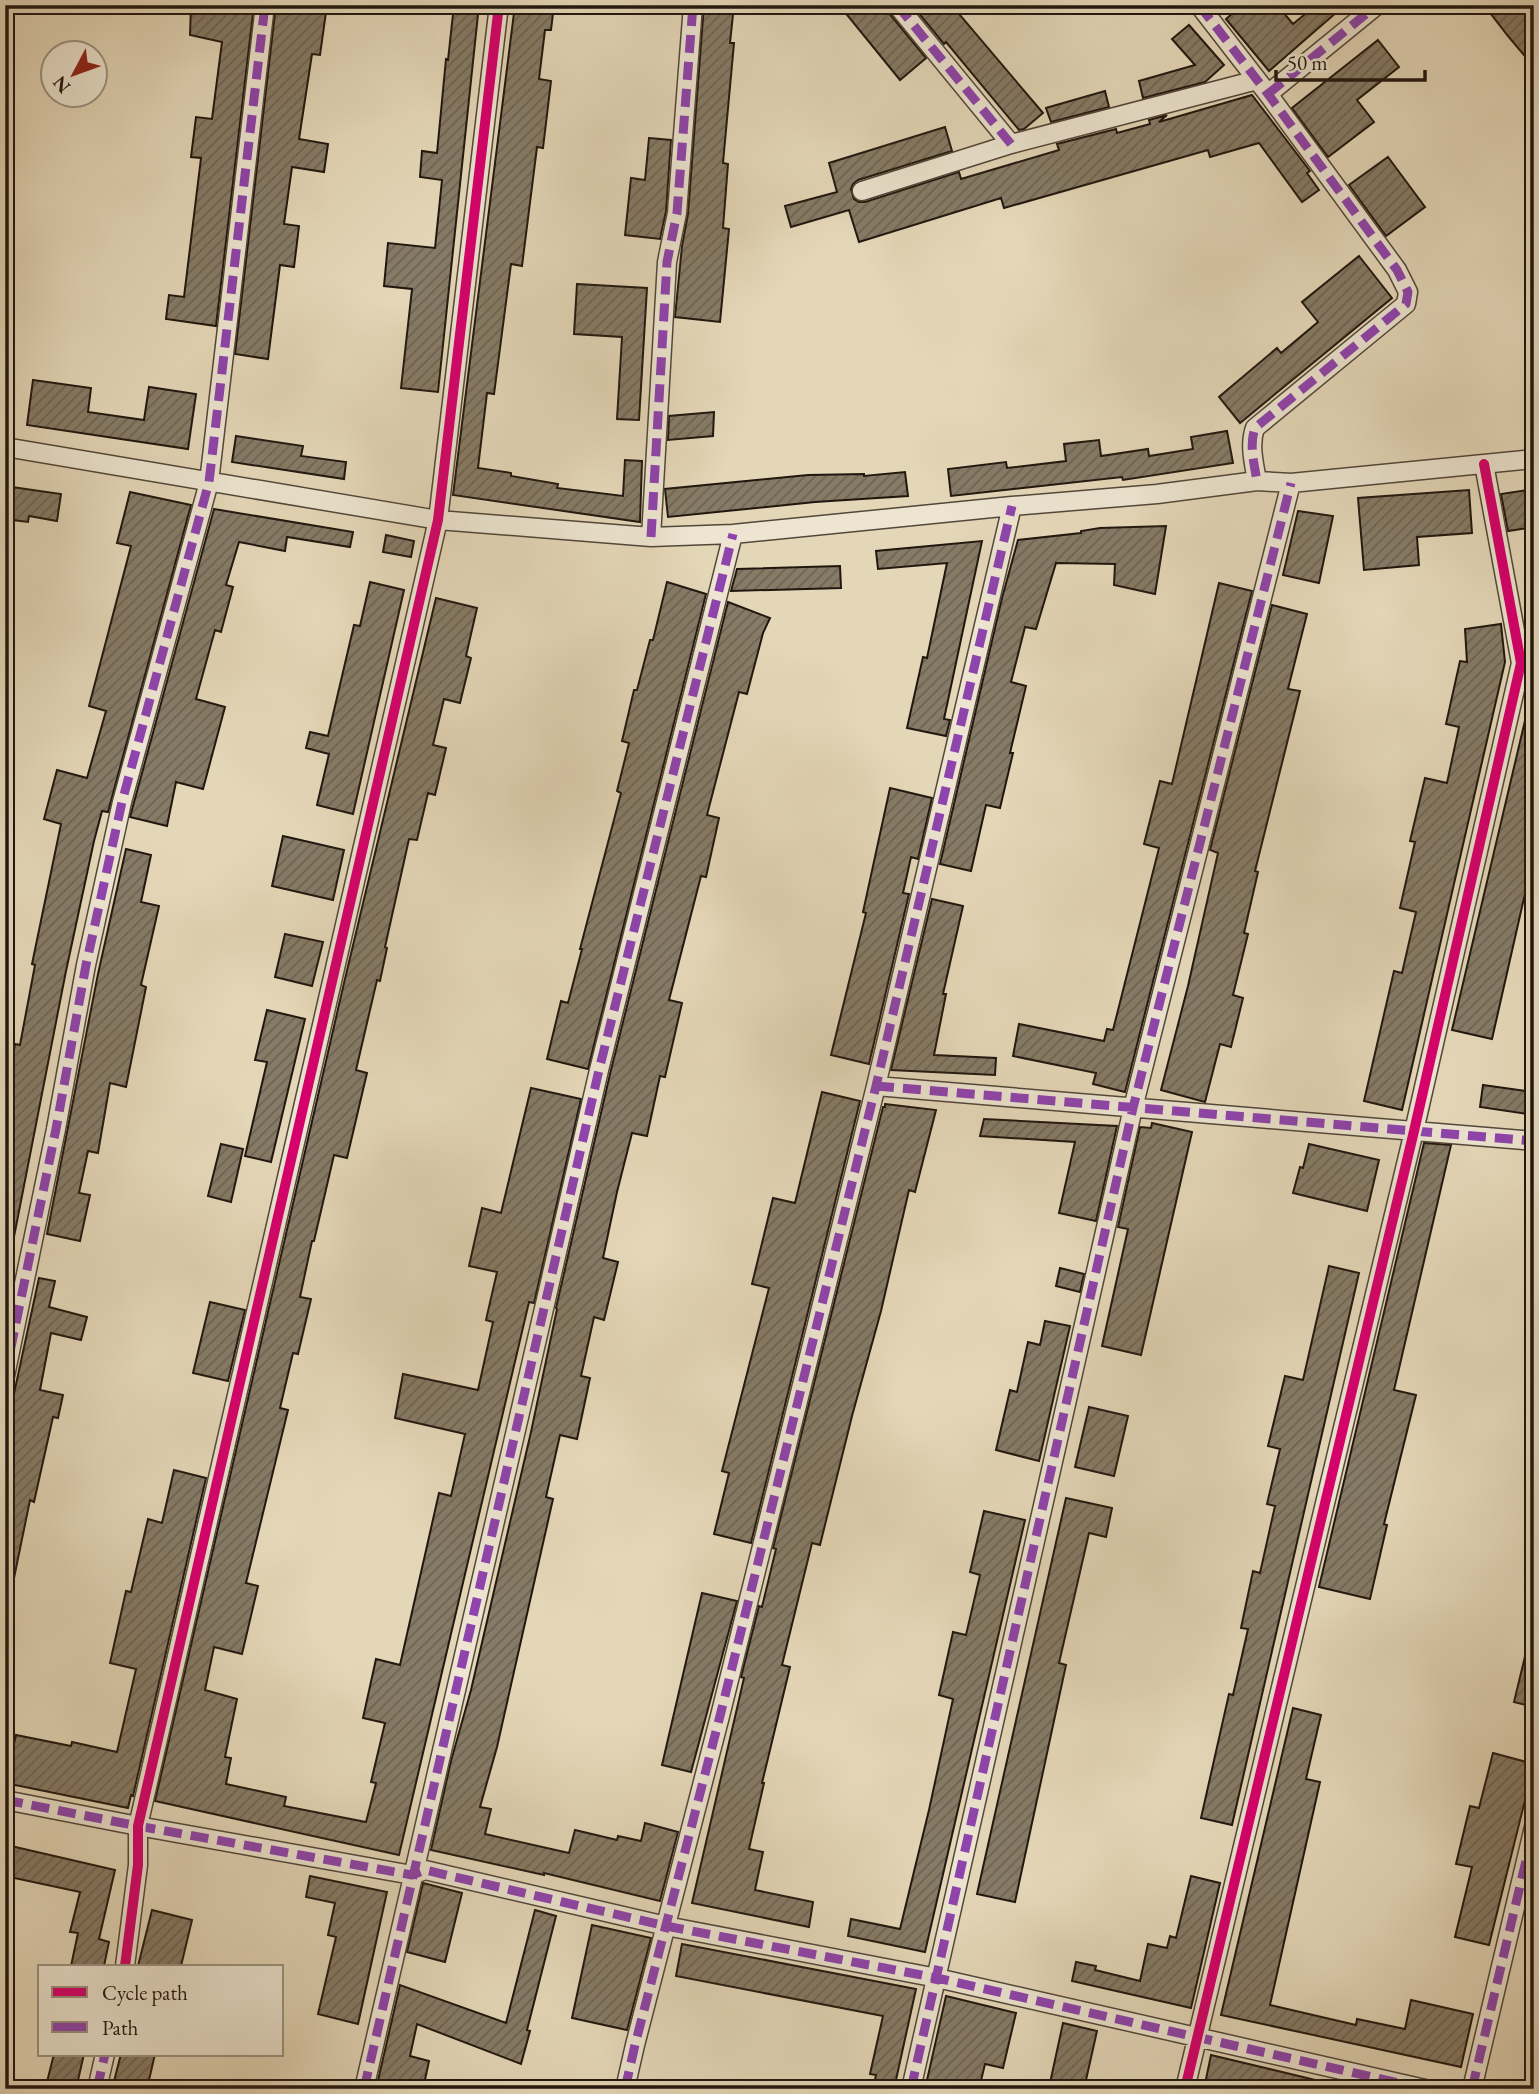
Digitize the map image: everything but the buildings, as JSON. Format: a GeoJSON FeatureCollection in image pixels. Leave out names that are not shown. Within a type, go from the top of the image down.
{"type":"FeatureCollection","features":[{"type":"Feature","properties":{"kind":"street"},"geometry":{"type":"LineString","coordinates":[[5,1376],[56,1129],[86,965],[122,802],[209,482],[265,5]]}},
{"type":"Feature","properties":{"kind":"street"},"geometry":{"type":"LineString","coordinates":[[125,1965],[138,1865],[138,1826],[438,520],[499,5]]}},
{"type":"Feature","properties":{"kind":"street"},"geometry":{"type":"LineString","coordinates":[[651,537],[667,262],[677,213],[694,5]]}},
{"type":"Feature","properties":{"kind":"street"},"geometry":{"type":"LineString","coordinates":[[897,5],[1011,144]]}},
{"type":"Feature","properties":{"kind":"street"},"geometry":{"type":"LineString","coordinates":[[1199,5],[1263,87],[1397,270],[1408,292],[1406,304],[1255,428],[1251,438],[1257,481]]}},
{"type":"Feature","properties":{"kind":"street"},"geometry":{"type":"LineString","coordinates":[[862,191],[1011,144],[1263,87],[1377,5]]}},
{"type":"Feature","properties":{"kind":"street"},"geometry":{"type":"LineString","coordinates":[[5,447],[438,520],[651,537],[733,534],[1012,506],[1157,495],[1257,481],[1291,483],[1534,459]]}},
{"type":"Feature","properties":{"kind":"street"},"geometry":{"type":"LineString","coordinates":[[1185,2089],[1414,1131],[1521,663],[1484,464]]}},
{"type":"Feature","properties":{"kind":"street"},"geometry":{"type":"LineString","coordinates":[[911,2089],[1133,1108],[1291,483]]}},
{"type":"Feature","properties":{"kind":"street"},"geometry":{"type":"LineString","coordinates":[[625,2089],[876,1086],[1012,506]]}},
{"type":"Feature","properties":{"kind":"street"},"geometry":{"type":"LineString","coordinates":[[364,2089],[599,1070],[733,534]]}},
{"type":"Feature","properties":{"kind":"street"},"geometry":{"type":"LineString","coordinates":[[876,1086],[1534,1141]]}},
{"type":"Feature","properties":{"kind":"street"},"geometry":{"type":"LineString","coordinates":[[5,1800],[412,1875],[425,1870],[666,1926],[937,1978],[1425,2089]]}},
{"type":"Feature","properties":{"kind":"street"},"geometry":{"type":"LineString","coordinates":[[1472,2089],[1534,1828]]}},
{"type":"Feature","properties":{"kind":"street"},"geometry":{"type":"LineString","coordinates":[[97,2089],[105,2056]]}},
{"type":"Feature","properties":{"kind":"marked path"},"geometry":{"type":"LineString","coordinates":[[5,1376],[56,1129],[86,965],[122,802],[209,482],[265,5]]}},
{"type":"Feature","properties":{"kind":"marked path"},"geometry":{"type":"LineString","coordinates":[[651,537],[667,262],[677,213],[693,5]]}},
{"type":"Feature","properties":{"kind":"marked path"},"geometry":{"type":"LineString","coordinates":[[897,5],[1011,144]]}},
{"type":"Feature","properties":{"kind":"marked path"},"geometry":{"type":"LineString","coordinates":[[1199,5],[1397,270],[1408,292],[1406,304],[1255,428],[1252,447],[1257,481]]}},
{"type":"Feature","properties":{"kind":"marked path"},"geometry":{"type":"LineString","coordinates":[[1268,94],[1377,5]]}},
{"type":"Feature","properties":{"kind":"marked path"},"geometry":{"type":"LineString","coordinates":[[911,2089],[1133,1108],[1291,483]]}},
{"type":"Feature","properties":{"kind":"marked path"},"geometry":{"type":"LineString","coordinates":[[625,2089],[876,1086],[1012,506]]}},
{"type":"Feature","properties":{"kind":"marked path"},"geometry":{"type":"LineString","coordinates":[[364,2089],[599,1070],[733,534]]}},
{"type":"Feature","properties":{"kind":"marked path"},"geometry":{"type":"LineString","coordinates":[[876,1086],[1534,1141]]}},
{"type":"Feature","properties":{"kind":"marked path"},"geometry":{"type":"LineString","coordinates":[[5,1800],[412,1875],[425,1870],[666,1926],[937,1978],[1425,2089]]}},
{"type":"Feature","properties":{"kind":"marked path"},"geometry":{"type":"LineString","coordinates":[[1472,2089],[1534,1827]]}},
{"type":"Feature","properties":{"kind":"marked path"},"geometry":{"type":"LineString","coordinates":[[97,2089],[105,2056]]}},
{"type":"Feature","properties":{"kind":"cycle path"},"geometry":{"type":"LineString","coordinates":[[125,1965],[138,1865],[138,1826],[438,520],[499,5]]}},
{"type":"Feature","properties":{"kind":"cycle path"},"geometry":{"type":"LineString","coordinates":[[1185,2089],[1414,1131],[1521,663],[1484,464]]}}]}
